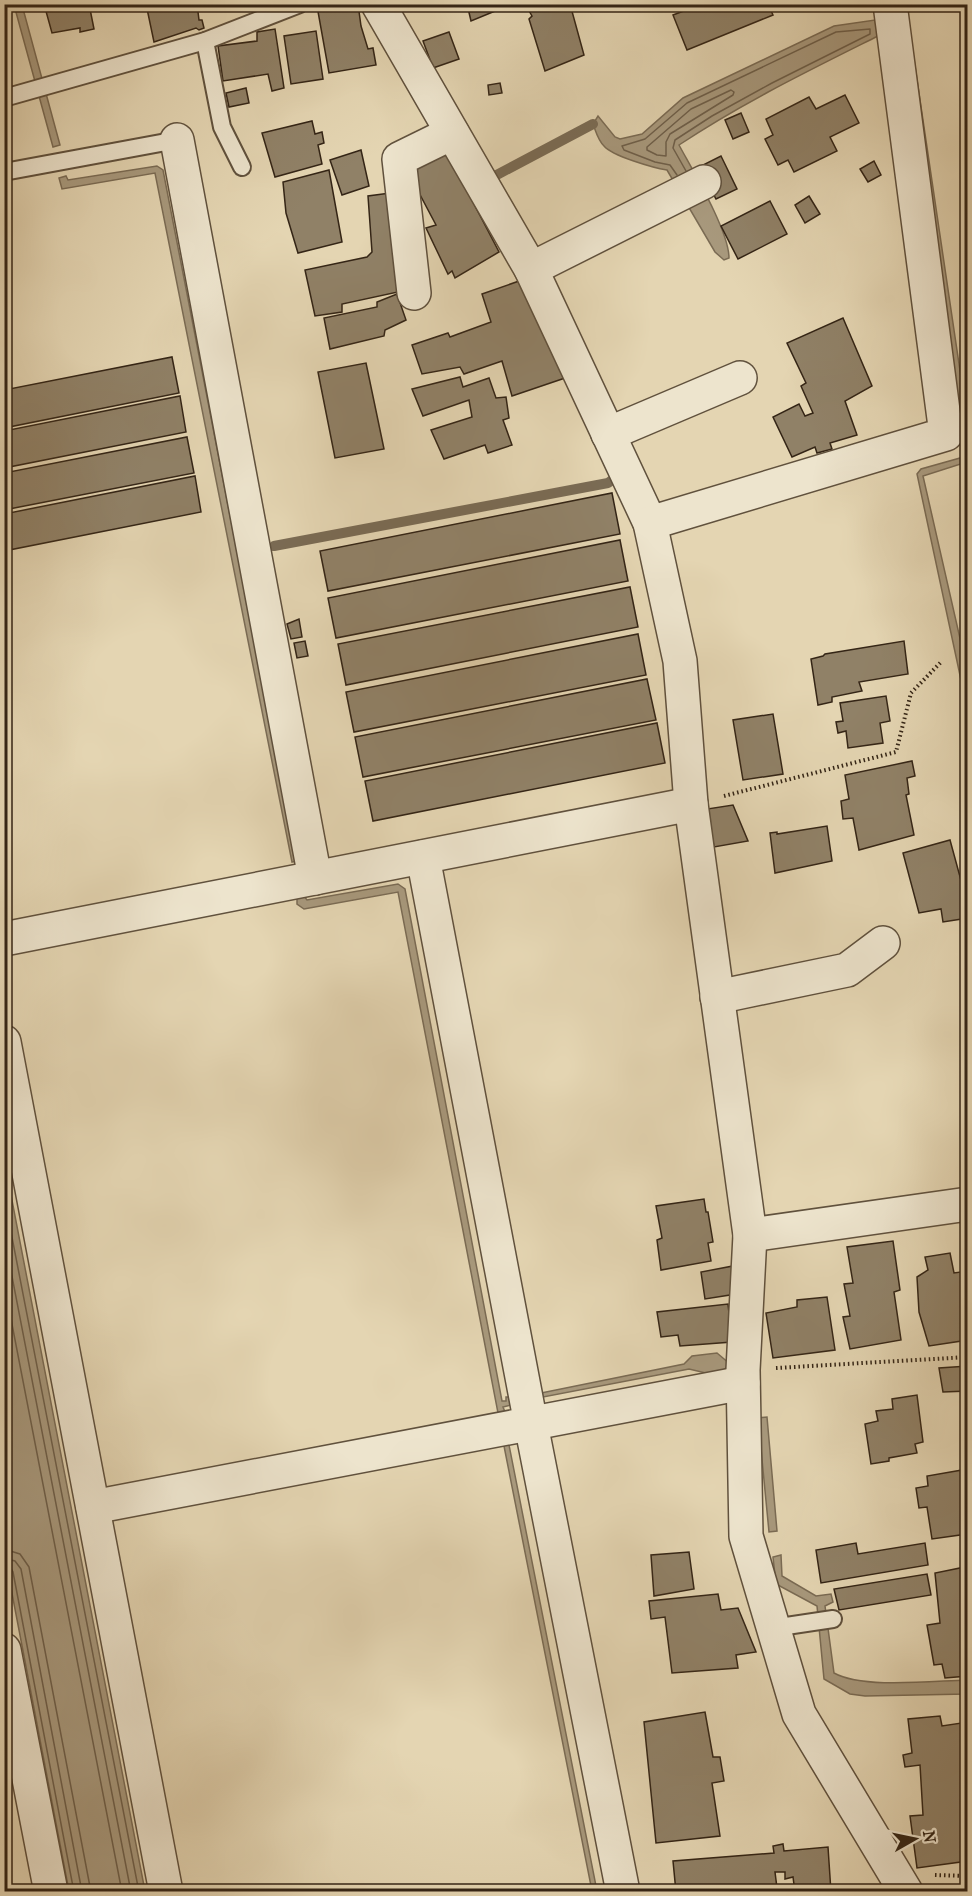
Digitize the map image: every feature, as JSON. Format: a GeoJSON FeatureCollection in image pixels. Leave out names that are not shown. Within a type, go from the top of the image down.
{"type":"FeatureCollection","features":[{"type":"Feature","properties":{"kind":"street"},"geometry":{"type":"LineString","coordinates":[[378,4],[531,269],[650,524],[680,661],[691,804],[750,1235],[743,1377],[746,1536],[799,1714],[906,1892]]}},
{"type":"Feature","properties":{"kind":"street"},"geometry":{"type":"LineString","coordinates":[[650,524],[957,431],[890,4]]}},
{"type":"Feature","properties":{"kind":"street"},"geometry":{"type":"LineString","coordinates":[[414,293],[399,159],[452,133]]}},
{"type":"Feature","properties":{"kind":"street"},"geometry":{"type":"LineString","coordinates":[[177,140],[315,878]]}},
{"type":"Feature","properties":{"kind":"street"},"geometry":{"type":"LineString","coordinates":[[531,269],[704,182]]}},
{"type":"Feature","properties":{"kind":"street"},"geometry":{"type":"LineString","coordinates":[[608,434],[740,378]]}},
{"type":"Feature","properties":{"kind":"street"},"geometry":{"type":"LineString","coordinates":[[4,939],[691,804]]}},
{"type":"Feature","properties":{"kind":"street"},"geometry":{"type":"LineString","coordinates":[[423,857],[623,1892]]}},
{"type":"Feature","properties":{"kind":"street"},"geometry":{"type":"LineString","coordinates":[[717,997],[847,970],[883,943]]}},
{"type":"Feature","properties":{"kind":"street"},"geometry":{"type":"LineString","coordinates":[[4,1042],[166,1892]]}},
{"type":"Feature","properties":{"kind":"street"},"geometry":{"type":"LineString","coordinates":[[750,1235],[968,1204]]}},
{"type":"Feature","properties":{"kind":"street"},"geometry":{"type":"LineString","coordinates":[[93,1507],[531,1424],[743,1377]]}},
{"type":"Feature","properties":{"kind":"street"},"geometry":{"type":"LineString","coordinates":[[4,1650],[51,1892]]}},
{"type":"Feature","properties":{"kind":"lane"},"geometry":{"type":"LineString","coordinates":[[4,99],[205,41],[300,4]]}},
{"type":"Feature","properties":{"kind":"lane"},"geometry":{"type":"LineString","coordinates":[[205,41],[222,127],[242,167]]}},
{"type":"Feature","properties":{"kind":"lane"},"geometry":{"type":"LineString","coordinates":[[4,171],[177,140]]}},
{"type":"Feature","properties":{"kind":"lane"},"geometry":{"type":"LineString","coordinates":[[773,1628],[833,1619]]}},
{"type":"Feature","properties":{"kind":"path"},"geometry":{"type":"LineString","coordinates":[[691,804],[896,752],[911,693],[942,661]]}},
{"type":"Feature","properties":{"kind":"path"},"geometry":{"type":"LineString","coordinates":[[743,1377],[968,1357]]}},
{"type":"Feature","properties":{"kind":"water"},"geometry":{"type":"Polygon","coordinates":[[[14,5],[22,5],[60,145],[53,147],[14,5]]]}},
{"type":"Feature","properties":{"kind":"water"},"geometry":{"type":"Polygon","coordinates":[[[906,5],[967,418],[960,419],[906,5]]]}},
{"type":"Feature","properties":{"kind":"water"},"geometry":{"type":"Polygon","coordinates":[[[875,20],[878,36],[752,101],[679,145],[717,217],[729,258],[724,260],[715,252],[667,170],[615,154],[604,146],[597,136],[593,124],[598,116],[615,137],[620,139],[642,134],[683,98],[834,26],[875,20]]]}},
{"type":"Feature","properties":{"kind":"water"},"geometry":{"type":"Polygon","coordinates":[[[157,166],[163,170],[297,861],[292,862],[155,173],[62,189],[59,178],[66,176],[68,180],[157,166]]]}},
{"type":"Feature","properties":{"kind":"water"},"geometry":{"type":"Polygon","coordinates":[[[967,456],[967,462],[923,476],[967,669],[967,708],[917,474],[921,469],[967,456]]]}},
{"type":"Feature","properties":{"kind":"water"},"geometry":{"type":"Polygon","coordinates":[[[398,884],[405,889],[502,1401],[510,1397],[511,1405],[503,1407],[505,1412],[498,1413],[398,892],[304,909],[297,904],[297,898],[304,896],[307,900],[398,884]]]}},
{"type":"Feature","properties":{"kind":"water"},"geometry":{"type":"Polygon","coordinates":[[[4,1164],[145,1891],[69,1891],[5,1557],[4,1164]]]}},
{"type":"Feature","properties":{"kind":"water"},"geometry":{"type":"Polygon","coordinates":[[[717,1353],[730,1364],[714,1375],[689,1369],[538,1398],[536,1394],[684,1364],[692,1356],[717,1353]]]}},
{"type":"Feature","properties":{"kind":"water"},"geometry":{"type":"Polygon","coordinates":[[[767,1417],[777,1531],[769,1532],[758,1418],[767,1417]]]}},
{"type":"Feature","properties":{"kind":"water"},"geometry":{"type":"Polygon","coordinates":[[[508,1440],[597,1891],[592,1891],[503,1441],[508,1440]]]}},
{"type":"Feature","properties":{"kind":"water"},"geometry":{"type":"Polygon","coordinates":[[[781,1555],[782,1576],[816,1596],[831,1594],[833,1602],[825,1606],[834,1673],[847,1678],[880,1683],[967,1680],[967,1694],[865,1696],[850,1694],[824,1679],[817,1606],[776,1584],[773,1557],[781,1555]]]}},
{"type":"Feature","properties":{"kind":"building"},"geometry":{"type":"Polygon","coordinates":[[[44,4],[95,4],[96,8],[90,9],[94,29],[80,32],[80,28],[52,33],[44,4]]]}},
{"type":"Feature","properties":{"kind":"building"},"geometry":{"type":"Polygon","coordinates":[[[146,4],[197,4],[199,20],[202,20],[204,28],[199,30],[196,28],[154,42],[146,4]]]}},
{"type":"Feature","properties":{"kind":"building"},"geometry":{"type":"Polygon","coordinates":[[[358,4],[361,26],[368,49],[373,48],[376,65],[329,73],[317,6],[358,4]]]}},
{"type":"Feature","properties":{"kind":"building"},"geometry":{"type":"Polygon","coordinates":[[[467,4],[512,4],[471,21],[467,4]]]}},
{"type":"Feature","properties":{"kind":"building"},"geometry":{"type":"Polygon","coordinates":[[[539,4],[570,4],[584,55],[545,71],[529,19],[532,16],[528,9],[539,4]]]}},
{"type":"Feature","properties":{"kind":"building"},"geometry":{"type":"Polygon","coordinates":[[[687,4],[768,4],[773,15],[687,50],[673,15],[689,9],[687,4]]]}},
{"type":"Feature","properties":{"kind":"building"},"geometry":{"type":"Polygon","coordinates":[[[275,29],[284,88],[272,91],[268,74],[223,81],[218,46],[257,41],[257,32],[275,29]]]}},
{"type":"Feature","properties":{"kind":"building"},"geometry":{"type":"Polygon","coordinates":[[[316,31],[323,79],[291,84],[284,36],[316,31]]]}},
{"type":"Feature","properties":{"kind":"building"},"geometry":{"type":"Polygon","coordinates":[[[449,32],[459,59],[433,68],[423,41],[449,32]]]}},
{"type":"Feature","properties":{"kind":"building"},"geometry":{"type":"Polygon","coordinates":[[[500,83],[502,93],[489,95],[488,85],[500,83]]]}},
{"type":"Feature","properties":{"kind":"building"},"geometry":{"type":"Polygon","coordinates":[[[246,88],[249,103],[229,107],[226,93],[246,88]]]}},
{"type":"Feature","properties":{"kind":"building"},"geometry":{"type":"Polygon","coordinates":[[[845,95],[859,123],[830,137],[837,151],[794,172],[788,160],[778,165],[765,139],[773,135],[766,119],[809,97],[816,109],[845,95]]]}},
{"type":"Feature","properties":{"kind":"building"},"geometry":{"type":"Polygon","coordinates":[[[741,113],[749,132],[733,139],[725,120],[741,113]]]}},
{"type":"Feature","properties":{"kind":"building"},"geometry":{"type":"Polygon","coordinates":[[[312,121],[315,134],[322,132],[324,143],[318,145],[322,164],[275,177],[262,133],[312,121]]]}},
{"type":"Feature","properties":{"kind":"building"},"geometry":{"type":"Polygon","coordinates":[[[361,150],[369,186],[342,195],[330,160],[361,150]]]}},
{"type":"Feature","properties":{"kind":"building"},"geometry":{"type":"Polygon","coordinates":[[[447,152],[499,252],[455,278],[452,271],[448,274],[426,228],[436,225],[408,172],[447,152]]]}},
{"type":"Feature","properties":{"kind":"building"},"geometry":{"type":"Polygon","coordinates":[[[721,156],[737,189],[716,199],[699,167],[721,156]]]}},
{"type":"Feature","properties":{"kind":"building"},"geometry":{"type":"Polygon","coordinates":[[[874,161],[881,175],[868,182],[860,169],[874,161]]]}},
{"type":"Feature","properties":{"kind":"building"},"geometry":{"type":"Polygon","coordinates":[[[329,170],[342,242],[298,253],[286,213],[283,182],[329,170]]]}},
{"type":"Feature","properties":{"kind":"building"},"geometry":{"type":"Polygon","coordinates":[[[390,193],[398,292],[342,304],[342,312],[315,316],[305,270],[367,257],[372,252],[368,196],[390,193]]]}},
{"type":"Feature","properties":{"kind":"building"},"geometry":{"type":"Polygon","coordinates":[[[809,196],[820,214],[805,223],[795,205],[809,196]]]}},
{"type":"Feature","properties":{"kind":"building"},"geometry":{"type":"Polygon","coordinates":[[[770,201],[787,234],[738,259],[721,226],[770,201]]]}},
{"type":"Feature","properties":{"kind":"building"},"geometry":{"type":"Polygon","coordinates":[[[522,280],[568,377],[512,396],[502,361],[464,374],[460,367],[422,374],[412,345],[448,333],[450,337],[491,322],[482,294],[522,280]]]}},
{"type":"Feature","properties":{"kind":"building"},"geometry":{"type":"Polygon","coordinates":[[[397,294],[406,320],[385,330],[384,336],[330,349],[324,318],[377,307],[377,302],[397,294]]]}},
{"type":"Feature","properties":{"kind":"building"},"geometry":{"type":"Polygon","coordinates":[[[843,318],[872,386],[845,401],[857,435],[830,443],[832,449],[817,453],[815,447],[792,457],[773,417],[799,404],[805,416],[813,413],[801,386],[806,383],[787,343],[843,318]]]}},
{"type":"Feature","properties":{"kind":"building"},"geometry":{"type":"Polygon","coordinates":[[[172,357],[179,393],[4,428],[4,390],[172,357]]]}},
{"type":"Feature","properties":{"kind":"building"},"geometry":{"type":"Polygon","coordinates":[[[366,363],[384,449],[335,458],[318,372],[366,363]]]}},
{"type":"Feature","properties":{"kind":"building"},"geometry":{"type":"Polygon","coordinates":[[[460,377],[463,387],[489,378],[496,398],[506,397],[509,418],[503,420],[512,445],[488,453],[485,445],[444,459],[431,430],[472,417],[469,400],[423,416],[412,389],[460,377]]]}},
{"type":"Feature","properties":{"kind":"building"},"geometry":{"type":"Polygon","coordinates":[[[180,396],[186,432],[4,468],[4,431],[180,396]]]}},
{"type":"Feature","properties":{"kind":"building"},"geometry":{"type":"Polygon","coordinates":[[[187,437],[194,473],[4,510],[4,473],[187,437]]]}},
{"type":"Feature","properties":{"kind":"building"},"geometry":{"type":"Polygon","coordinates":[[[195,476],[201,512],[4,551],[4,514],[195,476]]]}},
{"type":"Feature","properties":{"kind":"building"},"geometry":{"type":"Polygon","coordinates":[[[612,493],[620,534],[328,591],[320,551],[612,493]]]}},
{"type":"Feature","properties":{"kind":"building"},"geometry":{"type":"Polygon","coordinates":[[[620,540],[628,581],[336,638],[328,598],[620,540]]]}},
{"type":"Feature","properties":{"kind":"building"},"geometry":{"type":"Polygon","coordinates":[[[630,587],[638,627],[346,685],[338,644],[630,587]]]}},
{"type":"Feature","properties":{"kind":"building"},"geometry":{"type":"Polygon","coordinates":[[[299,619],[302,637],[291,639],[287,624],[299,619]]]}},
{"type":"Feature","properties":{"kind":"building"},"geometry":{"type":"Polygon","coordinates":[[[638,634],[646,675],[354,732],[346,692],[638,634]]]}},
{"type":"Feature","properties":{"kind":"building"},"geometry":{"type":"Polygon","coordinates":[[[305,641],[308,656],[297,658],[294,643],[305,641]]]}},
{"type":"Feature","properties":{"kind":"building"},"geometry":{"type":"Polygon","coordinates":[[[904,641],[908,674],[859,682],[862,691],[832,697],[832,702],[818,705],[811,659],[825,654],[904,641]]]}},
{"type":"Feature","properties":{"kind":"building"},"geometry":{"type":"Polygon","coordinates":[[[647,679],[656,720],[363,777],[355,737],[647,679]]]}},
{"type":"Feature","properties":{"kind":"building"},"geometry":{"type":"Polygon","coordinates":[[[886,696],[890,721],[880,723],[883,743],[848,748],[846,731],[838,733],[836,722],[843,721],[840,703],[886,696]]]}},
{"type":"Feature","properties":{"kind":"building"},"geometry":{"type":"Polygon","coordinates":[[[773,714],[783,774],[743,780],[733,720],[773,714]]]}},
{"type":"Feature","properties":{"kind":"building"},"geometry":{"type":"Polygon","coordinates":[[[657,723],[665,763],[373,821],[365,781],[657,723]]]}},
{"type":"Feature","properties":{"kind":"building"},"geometry":{"type":"Polygon","coordinates":[[[912,761],[915,776],[907,778],[909,794],[906,795],[914,835],[859,850],[853,818],[843,819],[841,801],[849,799],[845,775],[912,761]]]}},
{"type":"Feature","properties":{"kind":"building"},"geometry":{"type":"Polygon","coordinates":[[[733,805],[748,841],[714,847],[707,809],[733,805]]]}},
{"type":"Feature","properties":{"kind":"building"},"geometry":{"type":"Polygon","coordinates":[[[827,826],[832,861],[775,873],[770,833],[777,832],[777,834],[827,826]]]}},
{"type":"Feature","properties":{"kind":"building"},"geometry":{"type":"Polygon","coordinates":[[[950,840],[968,906],[968,918],[943,922],[941,909],[919,913],[903,853],[950,840]]]}},
{"type":"Feature","properties":{"kind":"building"},"geometry":{"type":"Polygon","coordinates":[[[704,1199],[713,1242],[708,1243],[711,1261],[661,1270],[657,1240],[662,1238],[656,1206],[704,1199]]]}},
{"type":"Feature","properties":{"kind":"building"},"geometry":{"type":"Polygon","coordinates":[[[893,1241],[900,1290],[894,1292],[901,1340],[850,1349],[843,1317],[850,1316],[844,1284],[853,1283],[847,1247],[893,1241]]]}},
{"type":"Feature","properties":{"kind":"building"},"geometry":{"type":"Polygon","coordinates":[[[950,1253],[954,1273],[968,1271],[968,1340],[929,1346],[919,1312],[917,1277],[928,1270],[925,1257],[950,1253]]]}},
{"type":"Feature","properties":{"kind":"building"},"geometry":{"type":"Polygon","coordinates":[[[733,1266],[736,1294],[705,1299],[701,1272],[733,1266]]]}},
{"type":"Feature","properties":{"kind":"building"},"geometry":{"type":"Polygon","coordinates":[[[827,1297],[835,1350],[773,1358],[766,1313],[797,1307],[797,1300],[827,1297]]]}},
{"type":"Feature","properties":{"kind":"building"},"geometry":{"type":"Polygon","coordinates":[[[728,1304],[732,1342],[680,1346],[678,1335],[661,1337],[657,1312],[728,1304]]]}},
{"type":"Feature","properties":{"kind":"building"},"geometry":{"type":"Polygon","coordinates":[[[968,1366],[968,1391],[943,1392],[939,1368],[968,1366]]]}},
{"type":"Feature","properties":{"kind":"building"},"geometry":{"type":"Polygon","coordinates":[[[917,1395],[923,1442],[915,1444],[917,1453],[871,1464],[865,1424],[878,1421],[876,1411],[893,1409],[892,1399],[917,1395]]]}},
{"type":"Feature","properties":{"kind":"building"},"geometry":{"type":"Polygon","coordinates":[[[968,1469],[967,1534],[932,1539],[927,1507],[919,1508],[916,1488],[928,1486],[927,1476],[968,1469]]]}},
{"type":"Feature","properties":{"kind":"building"},"geometry":{"type":"Polygon","coordinates":[[[856,1543],[858,1554],[925,1543],[928,1565],[821,1583],[816,1550],[856,1543]]]}},
{"type":"Feature","properties":{"kind":"building"},"geometry":{"type":"Polygon","coordinates":[[[689,1552],[694,1589],[654,1596],[651,1555],[689,1552]]]}},
{"type":"Feature","properties":{"kind":"building"},"geometry":{"type":"Polygon","coordinates":[[[965,1567],[968,1581],[968,1676],[945,1678],[942,1664],[934,1665],[927,1625],[940,1623],[935,1573],[965,1567]]]}},
{"type":"Feature","properties":{"kind":"building"},"geometry":{"type":"Polygon","coordinates":[[[927,1574],[931,1595],[839,1610],[834,1589],[927,1574]]]}},
{"type":"Feature","properties":{"kind":"building"},"geometry":{"type":"Polygon","coordinates":[[[718,1594],[721,1610],[738,1608],[756,1652],[736,1655],[738,1668],[672,1673],[665,1617],[651,1619],[649,1601],[718,1594]]]}},
{"type":"Feature","properties":{"kind":"building"},"geometry":{"type":"Polygon","coordinates":[[[705,1712],[713,1757],[720,1757],[724,1781],[712,1783],[720,1836],[656,1843],[644,1722],[705,1712]]]}},
{"type":"Feature","properties":{"kind":"building"},"geometry":{"type":"Polygon","coordinates":[[[940,1716],[942,1726],[968,1722],[968,1861],[917,1868],[910,1816],[923,1815],[920,1765],[905,1767],[903,1755],[912,1753],[908,1719],[940,1716]]]}},
{"type":"Feature","properties":{"kind":"building"},"geometry":{"type":"Polygon","coordinates":[[[783,1844],[784,1851],[828,1847],[831,1892],[795,1892],[793,1877],[785,1879],[785,1872],[775,1872],[777,1888],[754,1892],[676,1892],[673,1861],[774,1853],[773,1846],[783,1844]]]}},
{"type":"Feature","properties":{"kind":"waterway"},"geometry":{"type":"LineString","coordinates":[[491,178],[593,124]]}},
{"type":"Feature","properties":{"kind":"waterway"},"geometry":{"type":"LineString","coordinates":[[274,546],[608,483],[612,480]]}}]}
